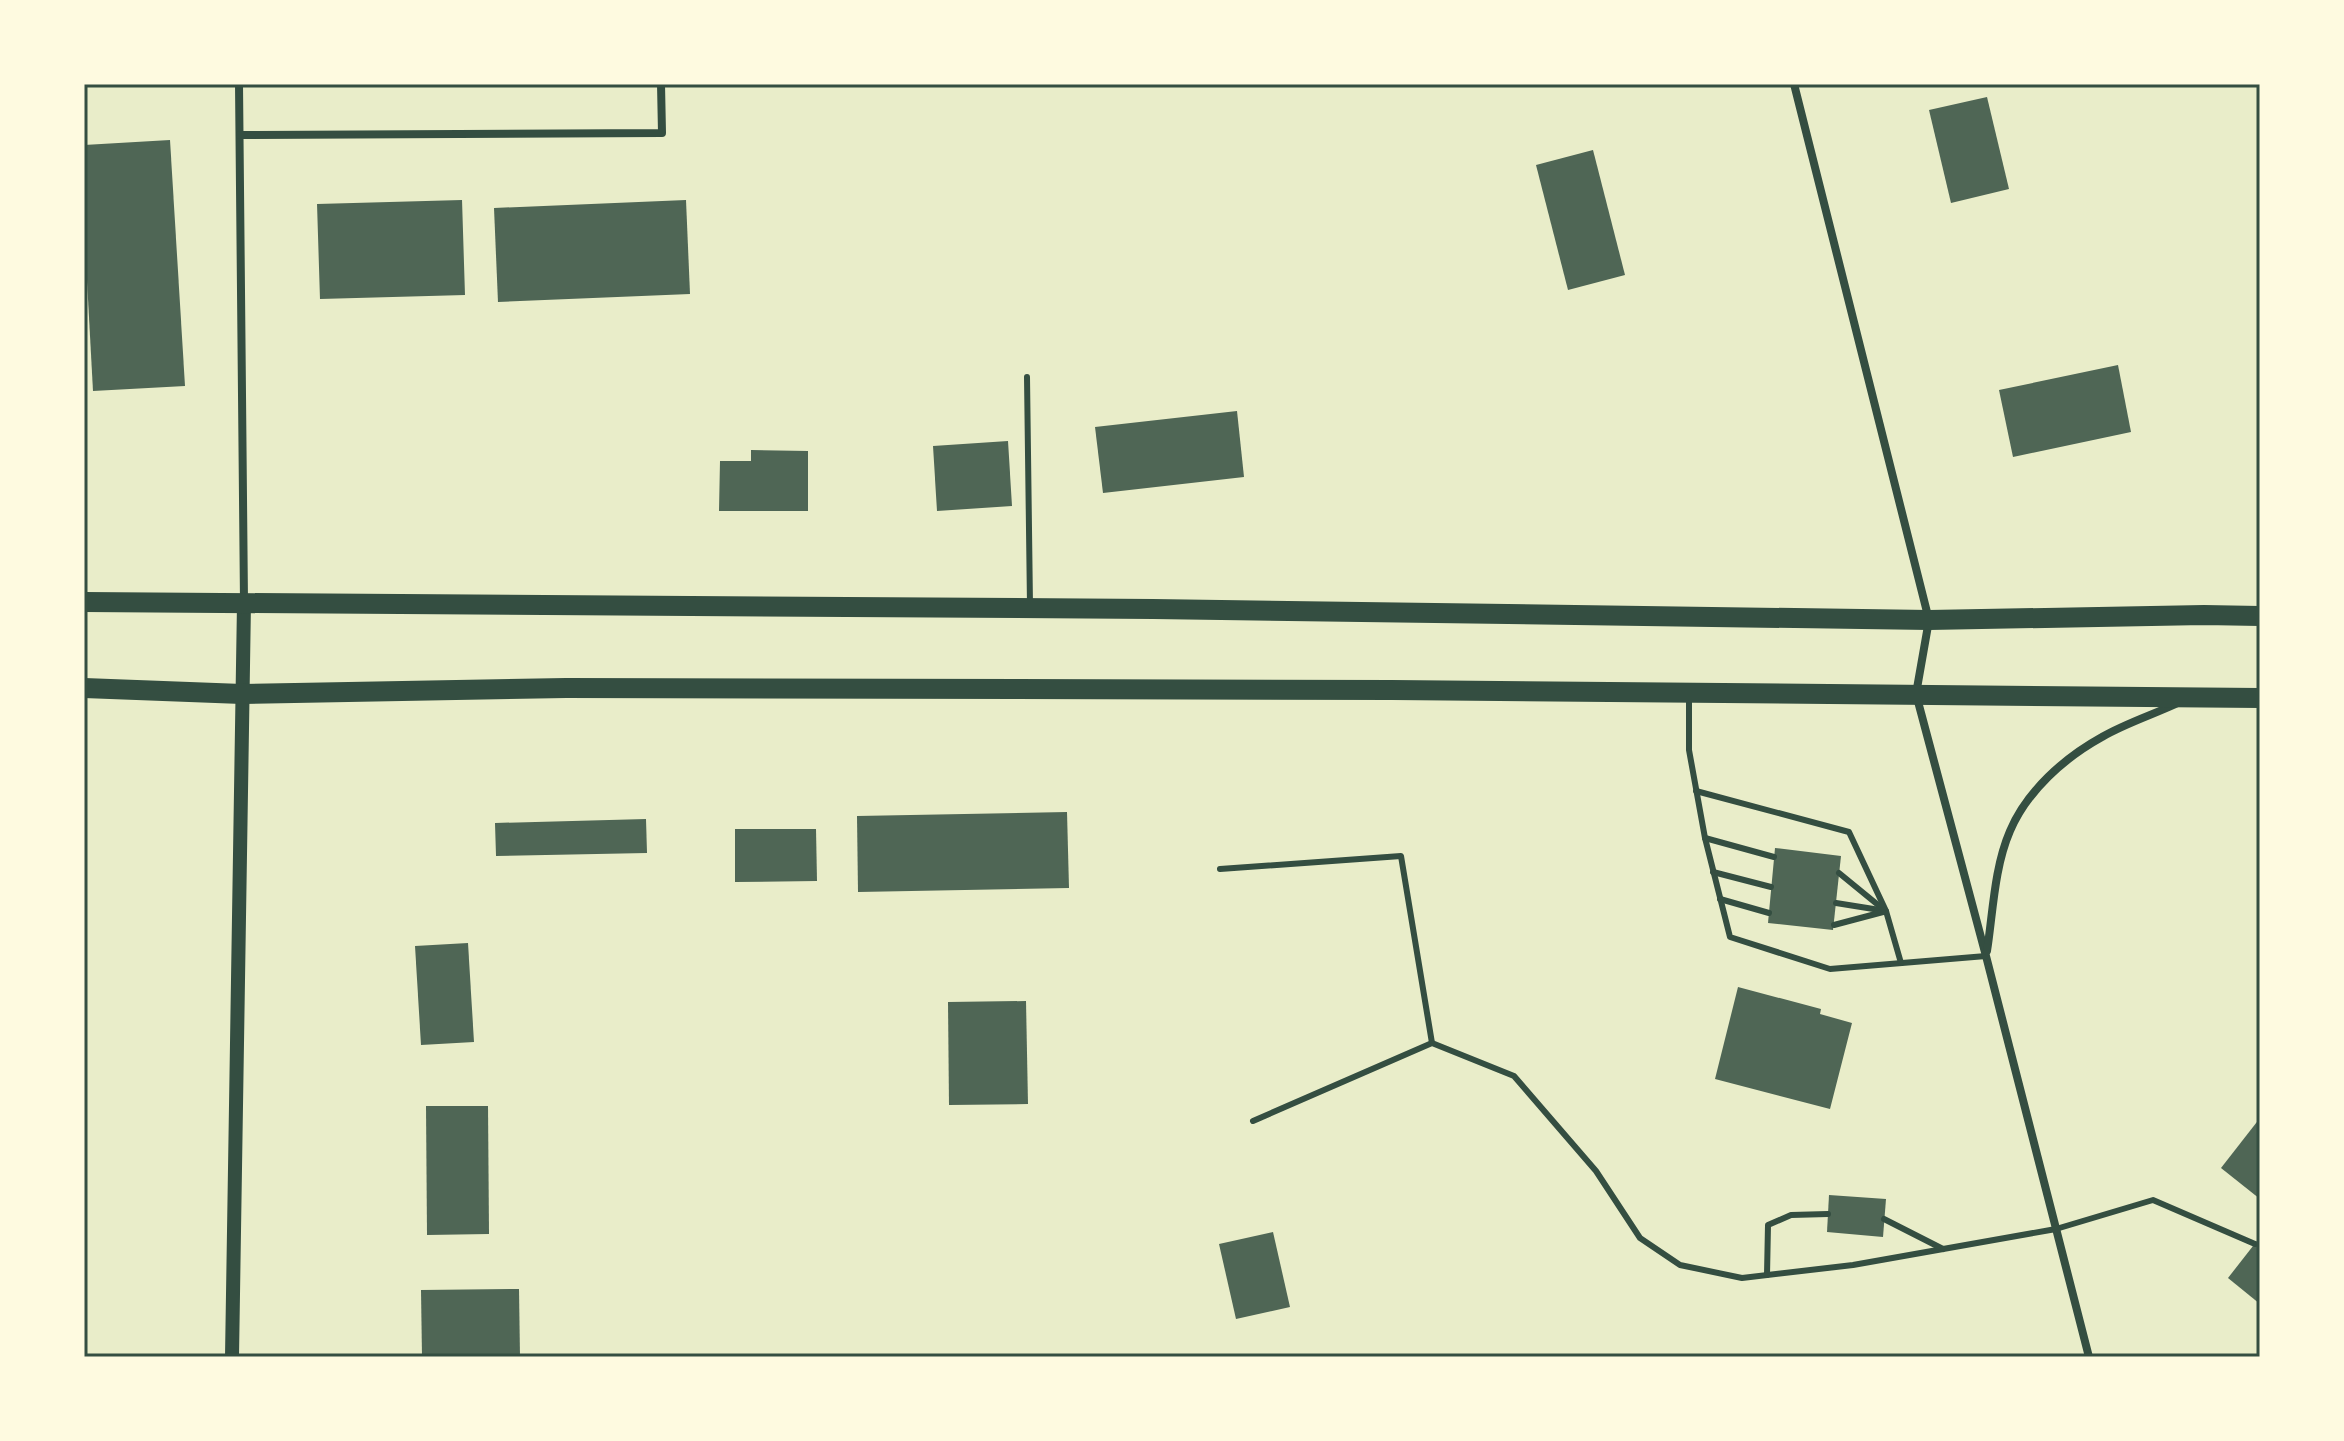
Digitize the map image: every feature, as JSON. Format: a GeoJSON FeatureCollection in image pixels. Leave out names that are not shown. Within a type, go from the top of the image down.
{"type":"FeatureCollection","features":[{"type":"Feature","properties":{"kind":"main road"},"geometry":{"type":"LineString","coordinates":[[84,602],[1030,608],[1929,620],[2260,616]]}},
{"type":"Feature","properties":{"kind":"main road"},"geometry":{"type":"LineString","coordinates":[[84,688],[242,694],[566,688],[1689,692],[2260,698]]}},
{"type":"Feature","properties":{"kind":"street"},"geometry":{"type":"LineString","coordinates":[[232,1357],[244,603],[239,84]]}},
{"type":"Feature","properties":{"kind":"street"},"geometry":{"type":"LineString","coordinates":[[240,135],[662,133],[661,84]]}},
{"type":"Feature","properties":{"kind":"street"},"geometry":{"type":"LineString","coordinates":[[1794,84],[1929,620],[1916,694],[2089,1357]]}},
{"type":"Feature","properties":{"kind":"street"},"geometry":{"type":"LineString","coordinates":[[1986,956],[1998,876],[2009,832],[2026,801],[2050,775],[2102,737],[2192,697]]}},
{"type":"Feature","properties":{"kind":"lane"},"geometry":{"type":"LineString","coordinates":[[1027,377],[1030,608]]}},
{"type":"Feature","properties":{"kind":"lane"},"geometry":{"type":"LineString","coordinates":[[1689,692],[1689,750],[1705,838],[1730,937],[1830,969],[1986,956]]}},
{"type":"Feature","properties":{"kind":"lane"},"geometry":{"type":"LineString","coordinates":[[1696,791],[1849,832],[1886,911],[1901,963]]}},
{"type":"Feature","properties":{"kind":"lane"},"geometry":{"type":"LineString","coordinates":[[1705,838],[1774,857]]}},
{"type":"Feature","properties":{"kind":"lane"},"geometry":{"type":"LineString","coordinates":[[1220,869],[1401,856],[1432,1043]]}},
{"type":"Feature","properties":{"kind":"lane"},"geometry":{"type":"LineString","coordinates":[[1713,872],[1771,887]]}},
{"type":"Feature","properties":{"kind":"lane"},"geometry":{"type":"LineString","coordinates":[[1839,873],[1886,911]]}},
{"type":"Feature","properties":{"kind":"lane"},"geometry":{"type":"LineString","coordinates":[[1720,899],[1769,913]]}},
{"type":"Feature","properties":{"kind":"lane"},"geometry":{"type":"LineString","coordinates":[[1836,903],[1886,911]]}},
{"type":"Feature","properties":{"kind":"lane"},"geometry":{"type":"LineString","coordinates":[[1834,925],[1886,911]]}},
{"type":"Feature","properties":{"kind":"lane"},"geometry":{"type":"LineString","coordinates":[[1253,1121],[1432,1043],[1514,1076],[1596,1171],[1640,1238],[1680,1265],[1742,1278],[1853,1265],[2056,1229],[2153,1200],[2255,1244]]}},
{"type":"Feature","properties":{"kind":"lane"},"geometry":{"type":"LineString","coordinates":[[1767,1275],[1768,1225],[1791,1215],[1828,1214]]}},
{"type":"Feature","properties":{"kind":"lane"},"geometry":{"type":"LineString","coordinates":[[1884,1219],[1943,1249]]}},
{"type":"Feature","properties":{"kind":"building"},"geometry":{"type":"Polygon","coordinates":[[[1987,97],[2009,189],[1951,203],[1929,110],[1987,97]]]}},
{"type":"Feature","properties":{"kind":"building"},"geometry":{"type":"Polygon","coordinates":[[[170,140],[185,386],[93,391],[84,225],[84,145],[170,140]]]}},
{"type":"Feature","properties":{"kind":"building"},"geometry":{"type":"Polygon","coordinates":[[[1593,150],[1625,275],[1568,290],[1536,165],[1593,150]]]}},
{"type":"Feature","properties":{"kind":"building"},"geometry":{"type":"Polygon","coordinates":[[[462,200],[465,295],[320,299],[317,204],[462,200]]]}},
{"type":"Feature","properties":{"kind":"building"},"geometry":{"type":"Polygon","coordinates":[[[686,200],[690,294],[498,302],[494,208],[686,200]]]}},
{"type":"Feature","properties":{"kind":"building"},"geometry":{"type":"Polygon","coordinates":[[[2118,365],[2131,432],[2013,457],[1999,390],[2118,365]]]}},
{"type":"Feature","properties":{"kind":"building"},"geometry":{"type":"Polygon","coordinates":[[[1237,411],[1244,477],[1103,493],[1095,427],[1237,411]]]}},
{"type":"Feature","properties":{"kind":"building"},"geometry":{"type":"Polygon","coordinates":[[[1008,441],[1012,506],[937,511],[933,446],[1008,441]]]}},
{"type":"Feature","properties":{"kind":"building"},"geometry":{"type":"Polygon","coordinates":[[[751,450],[808,451],[808,511],[719,511],[720,461],[751,461],[751,450]]]}},
{"type":"Feature","properties":{"kind":"building"},"geometry":{"type":"Polygon","coordinates":[[[1067,812],[1069,888],[858,892],[857,816],[1067,812]]]}},
{"type":"Feature","properties":{"kind":"building"},"geometry":{"type":"Polygon","coordinates":[[[646,819],[647,853],[496,856],[495,823],[646,819]]]}},
{"type":"Feature","properties":{"kind":"building"},"geometry":{"type":"Polygon","coordinates":[[[735,829],[816,829],[817,881],[735,882],[735,829]]]}},
{"type":"Feature","properties":{"kind":"building"},"geometry":{"type":"Polygon","coordinates":[[[1775,848],[1841,856],[1833,930],[1768,923],[1775,848]]]}},
{"type":"Feature","properties":{"kind":"building"},"geometry":{"type":"Polygon","coordinates":[[[468,943],[474,1042],[421,1045],[415,946],[468,943]]]}},
{"type":"Feature","properties":{"kind":"building"},"geometry":{"type":"Polygon","coordinates":[[[1738,987],[1821,1009],[1820,1014],[1852,1023],[1830,1109],[1715,1079],[1738,987]]]}},
{"type":"Feature","properties":{"kind":"building"},"geometry":{"type":"Polygon","coordinates":[[[1026,1001],[1028,1104],[949,1105],[948,1002],[1026,1001]]]}},
{"type":"Feature","properties":{"kind":"building"},"geometry":{"type":"Polygon","coordinates":[[[426,1106],[488,1106],[489,1234],[427,1235],[426,1106]]]}},
{"type":"Feature","properties":{"kind":"building"},"geometry":{"type":"Polygon","coordinates":[[[2260,1118],[2260,1199],[2221,1168],[2260,1118]]]}},
{"type":"Feature","properties":{"kind":"building"},"geometry":{"type":"Polygon","coordinates":[[[1829,1195],[1886,1199],[1883,1237],[1827,1232],[1829,1195]]]}},
{"type":"Feature","properties":{"kind":"building"},"geometry":{"type":"Polygon","coordinates":[[[1273,1232],[1290,1307],[1236,1319],[1219,1244],[1273,1232]]]}},
{"type":"Feature","properties":{"kind":"building"},"geometry":{"type":"Polygon","coordinates":[[[2260,1237],[2260,1304],[2228,1278],[2260,1237]]]}},
{"type":"Feature","properties":{"kind":"building"},"geometry":{"type":"Polygon","coordinates":[[[519,1289],[520,1357],[422,1357],[421,1290],[519,1289]]]}}]}
